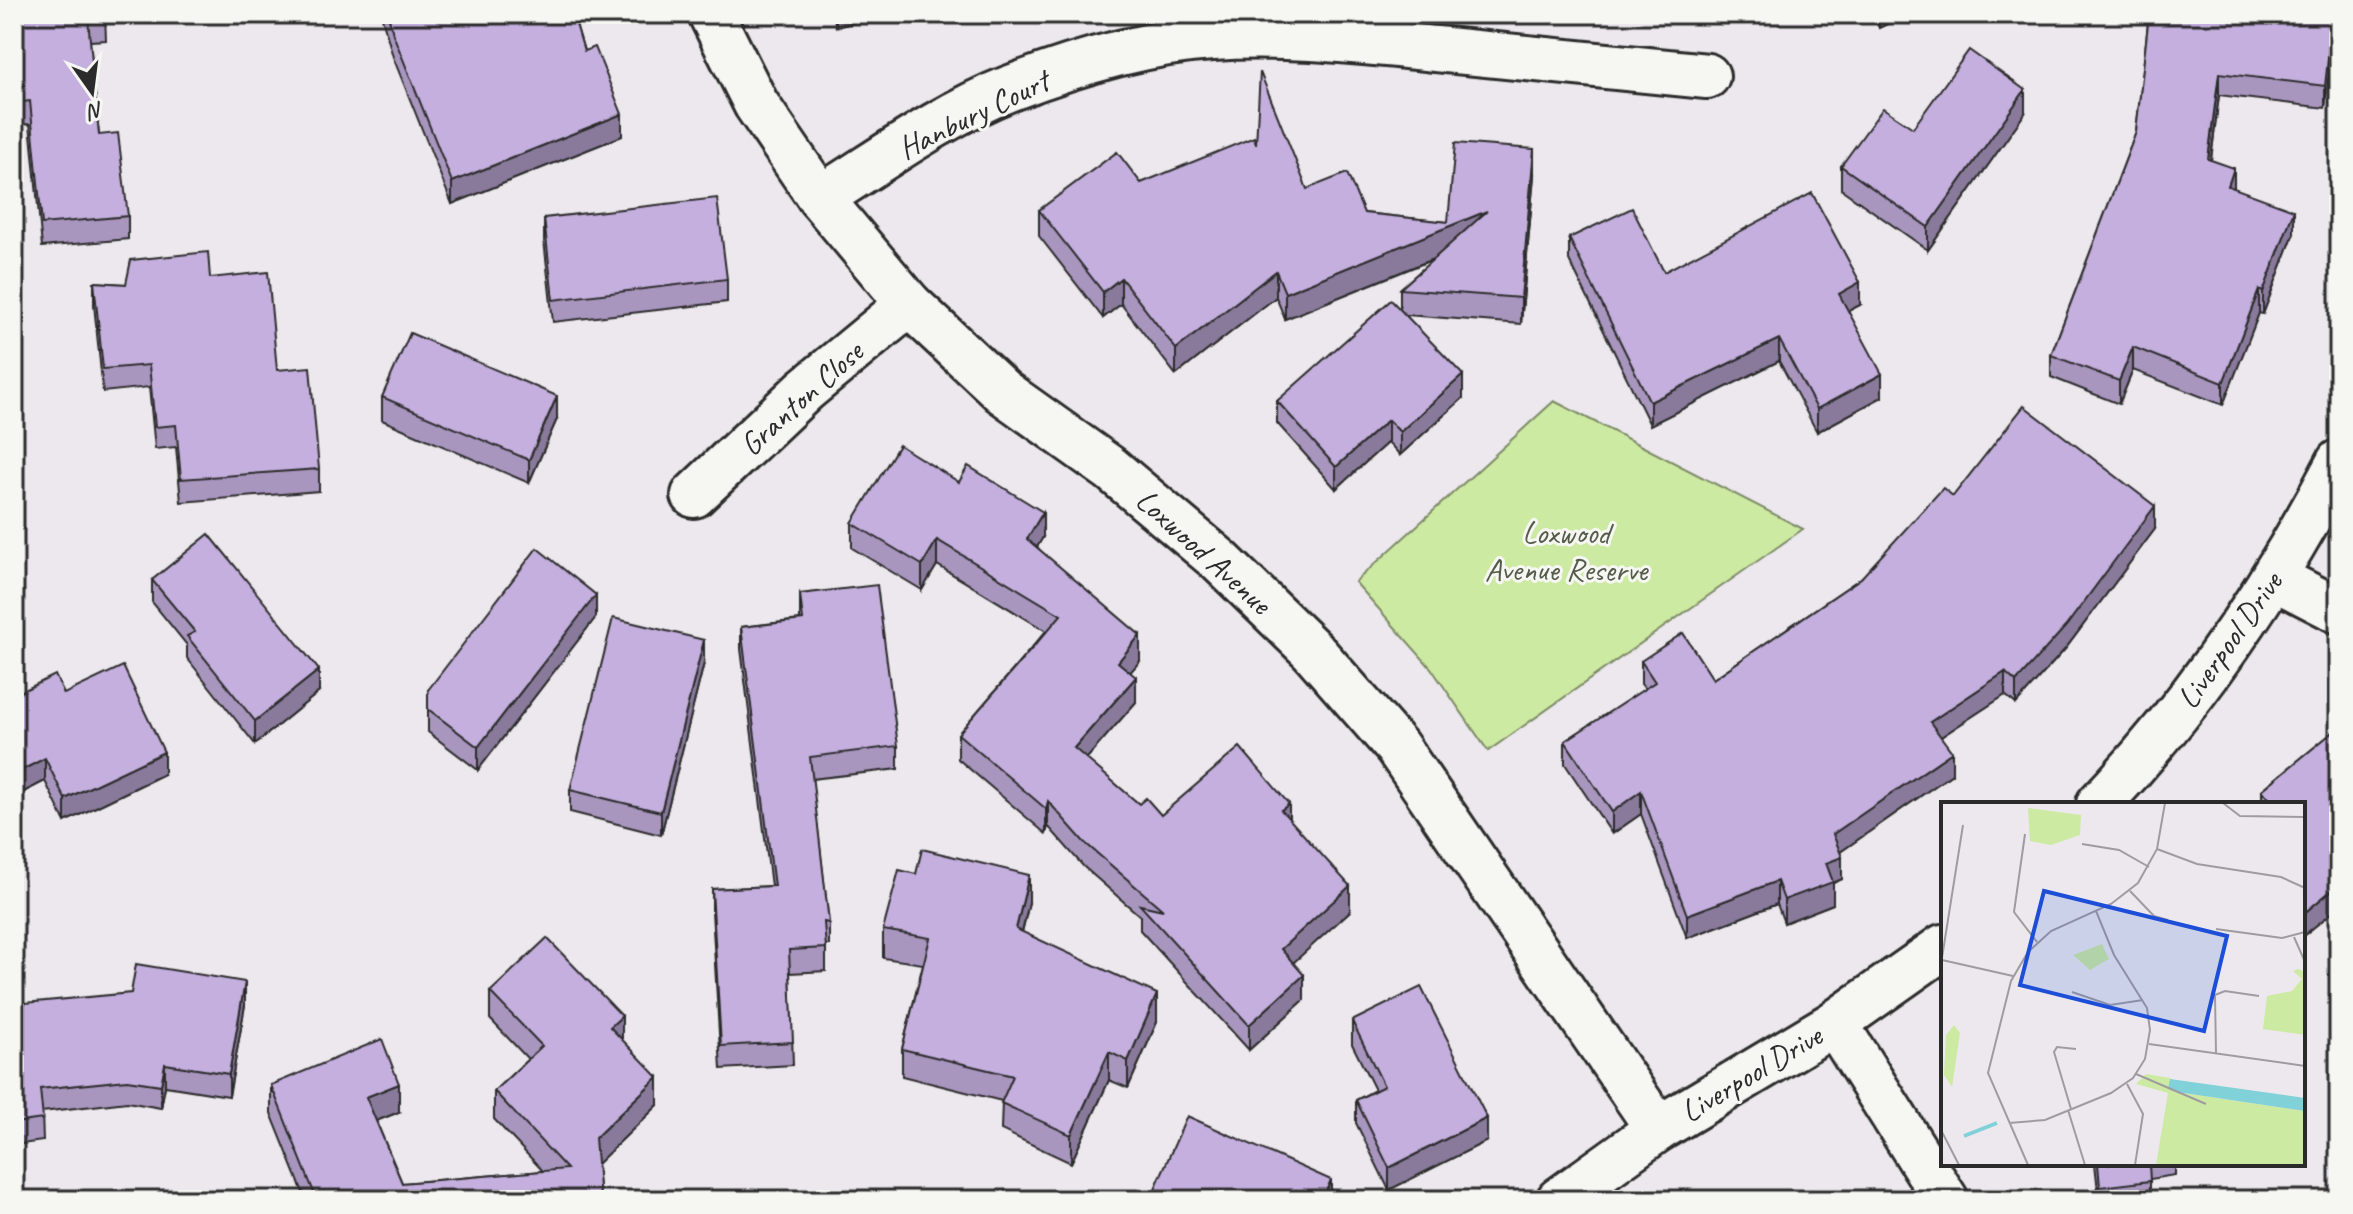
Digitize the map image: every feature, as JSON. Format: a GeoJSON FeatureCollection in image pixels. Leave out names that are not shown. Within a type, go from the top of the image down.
{"type":"FeatureCollection","features":[{"type":"Feature","properties":{"kind":"street","name":"Loxwood Avenue"},"geometry":{"type":"LineString","coordinates":[[711,14],[756,104],[820,198],[909,304],[1003,392],[1111,469],[1219,560],[1312,650],[1397,747],[1658,1129]]}},
{"type":"Feature","properties":{"kind":"street","name":"Hanbury Court"},"geometry":{"type":"LineString","coordinates":[[820,198],[946,121],[1005,90],[1071,67],[1138,50],[1211,38],[1291,37],[1707,76]]}},
{"type":"Feature","properties":{"kind":"street","name":"Granton Close"},"geometry":{"type":"LineString","coordinates":[[694,495],[805,390],[909,304]]}},
{"type":"Feature","properties":{"kind":"street","name":"Liverpool Drive"},"geometry":{"type":"LineString","coordinates":[[2101,802],[2165,731],[2217,664],[2275,578],[2339,462]]}},
{"type":"Feature","properties":{"kind":"street"},"geometry":{"type":"LineString","coordinates":[[2275,578],[2339,611]]}},
{"type":"Feature","properties":{"kind":"street","name":"Liverpool Drive"},"geometry":{"type":"LineString","coordinates":[[1559,1200],[1658,1129],[1835,1023],[1941,948]]}},
{"type":"Feature","properties":{"kind":"street"},"geometry":{"type":"LineString","coordinates":[[1835,1023],[1946,1200]]}},
{"type":"Feature","properties":{"kind":"green space","name":"Loxwood Avenue Reserve"},"geometry":{"type":"Polygon","coordinates":[[[1554,401],[1803,529],[1488,751],[1431,668],[1355,582],[1554,401]]]}},
{"type":"Feature","properties":{"kind":"building"},"geometry":{"type":"Polygon","coordinates":[[[14,14],[105,14],[106,17],[88,19],[99,135],[118,133],[128,216],[42,224],[30,101],[14,103],[14,14]]]}},
{"type":"Feature","properties":{"kind":"building"},"geometry":{"type":"Polygon","coordinates":[[[388,14],[573,14],[584,51],[595,47],[622,114],[452,182],[393,34],[388,14]]]}},
{"type":"Feature","properties":{"kind":"building"},"geometry":{"type":"Polygon","coordinates":[[[2149,14],[2333,14],[2325,86],[2219,73],[2208,159],[2234,168],[2228,186],[2294,210],[2263,292],[2259,290],[2223,383],[2133,347],[2119,381],[2051,355],[2136,132],[2149,14]]]}},
{"type":"Feature","properties":{"kind":"building"},"geometry":{"type":"Polygon","coordinates":[[[1969,50],[2025,90],[1928,227],[1841,166],[1883,108],[1913,128],[1969,50]]]}},
{"type":"Feature","properties":{"kind":"building"},"geometry":{"type":"Polygon","coordinates":[[[1260,72],[1307,189],[1347,173],[1364,213],[1448,222],[1455,143],[1534,149],[1521,298],[1400,289],[1487,211],[1285,293],[1276,271],[1176,349],[1121,278],[1103,292],[1039,210],[1117,152],[1141,183],[1254,137],[1256,144],[1260,72]]]}},
{"type":"Feature","properties":{"kind":"building"},"geometry":{"type":"Polygon","coordinates":[[[1812,193],[1860,282],[1839,294],[1882,374],[1817,409],[1779,339],[1650,402],[1569,238],[1632,208],[1664,272],[1812,193]]]}},
{"type":"Feature","properties":{"kind":"building"},"geometry":{"type":"Polygon","coordinates":[[[717,198],[727,279],[553,300],[544,218],[717,198]]]}},
{"type":"Feature","properties":{"kind":"building"},"geometry":{"type":"Polygon","coordinates":[[[208,252],[210,278],[268,272],[277,370],[310,367],[319,469],[181,479],[176,425],[155,427],[149,365],[103,369],[94,282],[126,284],[131,260],[208,252]]]}},
{"type":"Feature","properties":{"kind":"building"},"geometry":{"type":"Polygon","coordinates":[[[1391,300],[1463,375],[1400,432],[1388,420],[1336,467],[1277,401],[1391,300]]]}},
{"type":"Feature","properties":{"kind":"building"},"geometry":{"type":"Polygon","coordinates":[[[410,333],[557,396],[529,460],[382,397],[410,333]]]}},
{"type":"Feature","properties":{"kind":"building"},"geometry":{"type":"Polygon","coordinates":[[[2024,406],[2155,506],[2066,626],[2016,682],[2005,672],[1930,722],[1952,752],[1833,834],[1842,857],[1826,863],[1833,882],[1784,900],[1777,881],[1687,915],[1641,791],[1612,812],[1565,741],[1655,682],[1641,661],[1683,633],[1713,679],[1861,578],[1943,488],[1953,496],[2024,406]]]}},
{"type":"Feature","properties":{"kind":"building"},"geometry":{"type":"Polygon","coordinates":[[[899,445],[959,482],[968,466],[1043,512],[1027,539],[1140,635],[1118,662],[1136,677],[1074,748],[1139,804],[1146,798],[1161,815],[1240,747],[1289,804],[1281,810],[1350,886],[1281,949],[1304,975],[1249,1025],[1140,905],[1163,910],[1084,842],[1048,801],[1046,809],[958,734],[1061,615],[937,540],[922,565],[852,523],[899,445]]]}},
{"type":"Feature","properties":{"kind":"building"},"geometry":{"type":"Polygon","coordinates":[[[209,534],[319,670],[255,721],[187,636],[195,632],[152,580],[209,534]]]}},
{"type":"Feature","properties":{"kind":"building"},"geometry":{"type":"Polygon","coordinates":[[[537,548],[596,595],[478,747],[428,709],[428,690],[537,548]]]}},
{"type":"Feature","properties":{"kind":"building"},"geometry":{"type":"Polygon","coordinates":[[[877,585],[898,746],[810,757],[829,923],[824,922],[826,948],[789,950],[793,1042],[721,1046],[712,889],[774,886],[741,627],[803,620],[800,594],[877,585]]]}},
{"type":"Feature","properties":{"kind":"building"},"geometry":{"type":"Polygon","coordinates":[[[613,618],[704,640],[661,812],[570,790],[613,618]]]}},
{"type":"Feature","properties":{"kind":"building"},"geometry":{"type":"Polygon","coordinates":[[[123,666],[164,752],[65,799],[45,758],[14,774],[14,695],[55,675],[64,694],[123,666]]]}},
{"type":"Feature","properties":{"kind":"building"},"geometry":{"type":"Polygon","coordinates":[[[2339,727],[2339,884],[2305,912],[2305,802],[2272,802],[2262,790],[2339,727]]]}},
{"type":"Feature","properties":{"kind":"building"},"geometry":{"type":"Polygon","coordinates":[[[922,849],[1029,875],[1016,929],[1157,994],[1128,1061],[1109,1052],[1071,1135],[1001,1103],[1013,1076],[902,1049],[930,938],[883,930],[899,870],[916,874],[922,849]]]}},
{"type":"Feature","properties":{"kind":"building"},"geometry":{"type":"Polygon","coordinates":[[[547,938],[622,1016],[610,1027],[658,1077],[595,1138],[600,1200],[317,1200],[271,1085],[382,1039],[399,1084],[366,1097],[402,1183],[567,1169],[494,1091],[542,1046],[490,992],[547,938]]]}},
{"type":"Feature","properties":{"kind":"building"},"geometry":{"type":"Polygon","coordinates":[[[136,964],[245,982],[229,1074],[165,1064],[161,1085],[127,1080],[40,1089],[43,1119],[14,1123],[14,1004],[131,993],[136,964]]]}},
{"type":"Feature","properties":{"kind":"building"},"geometry":{"type":"Polygon","coordinates":[[[1421,987],[1487,1118],[1389,1168],[1356,1100],[1384,1086],[1352,1021],[1421,987]]]}},
{"type":"Feature","properties":{"kind":"building"},"geometry":{"type":"Polygon","coordinates":[[[1187,1116],[1331,1180],[1322,1200],[1150,1200],[1187,1116]]]}},
{"type":"Feature","properties":{"kind":"building"},"geometry":{"type":"Polygon","coordinates":[[[2098,1166],[2149,1166],[2150,1181],[2100,1187],[2098,1166]]]}}]}
